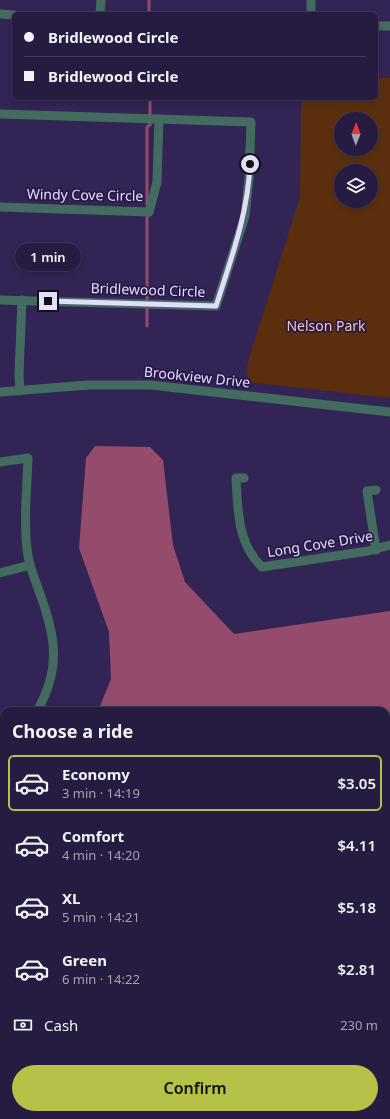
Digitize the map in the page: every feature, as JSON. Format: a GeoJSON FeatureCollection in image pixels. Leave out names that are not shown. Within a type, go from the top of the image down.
{"type":"FeatureCollection","features":[{"type":"Feature","properties":{"kind":"street"},"geometry":{"type":"LineString","coordinates":[[100,12],[101,0]]}},
{"type":"Feature","properties":{"kind":"street"},"geometry":{"type":"LineString","coordinates":[[310,12],[311,0]]}},
{"type":"Feature","properties":{"kind":"street"},"geometry":{"type":"LineString","coordinates":[[0,14],[12,15]]}},
{"type":"Feature","properties":{"kind":"street"},"geometry":{"type":"LineString","coordinates":[[378,26],[390,26]]}},
{"type":"Feature","properties":{"kind":"street","name":"Bridlewood Circle"},"geometry":{"type":"LineString","coordinates":[[0,114],[251,122],[249,189],[244,216],[216,306],[0,300]]}},
{"type":"Feature","properties":{"kind":"street","name":"Windy Cove Circle"},"geometry":{"type":"LineString","coordinates":[[0,208],[149,212],[157,182],[159,119]]}},
{"type":"Feature","properties":{"kind":"street"},"geometry":{"type":"LineString","coordinates":[[20,391],[19,374],[22,300]]}},
{"type":"Feature","properties":{"kind":"street","name":"Brookview Drive"},"geometry":{"type":"LineString","coordinates":[[0,392],[88,385],[151,385],[390,412]]}},
{"type":"Feature","properties":{"kind":"street"},"geometry":{"type":"LineString","coordinates":[[0,462],[28,458],[26,543],[30,565],[50,622],[54,653],[49,685],[39,707]]}},
{"type":"Feature","properties":{"kind":"street","name":"Long Cove Drive"},"geometry":{"type":"LineString","coordinates":[[244,478],[236,478],[238,519],[245,543],[262,567],[376,550],[390,545]]}},
{"type":"Feature","properties":{"kind":"street"},"geometry":{"type":"LineString","coordinates":[[376,490],[367,491],[376,550]]}},
{"type":"Feature","properties":{"kind":"street"},"geometry":{"type":"LineString","coordinates":[[0,574],[30,565]]}},
{"type":"Feature","properties":{"kind":"green space","name":"Nelson Park"},"geometry":{"type":"Polygon","coordinates":[[[378,78],[390,78],[390,398],[248,382],[247,365],[300,197],[301,100],[378,100],[378,78]]]}},
{"type":"Feature","properties":{"kind":"shaded area"},"geometry":{"type":"Polygon","coordinates":[[[95,446],[150,447],[163,460],[173,545],[185,582],[234,634],[390,611],[390,707],[100,707],[111,679],[109,632],[79,548],[86,458],[95,446]]]}},
{"type":"Feature","properties":{"kind":"waterway"},"geometry":{"type":"LineString","coordinates":[[149,0],[149,12]]}},
{"type":"Feature","properties":{"kind":"waterway"},"geometry":{"type":"LineString","coordinates":[[147,204],[147,127],[150,125],[150,100]]}},
{"type":"Feature","properties":{"kind":"waterway"},"geometry":{"type":"LineString","coordinates":[[147,213],[147,326]]}},
{"type":"Feature","properties":{"kind":"route"},"geometry":{"type":"LineString","coordinates":[[48,301],[216,306],[244,216],[248,194],[250,164]]}}]}
